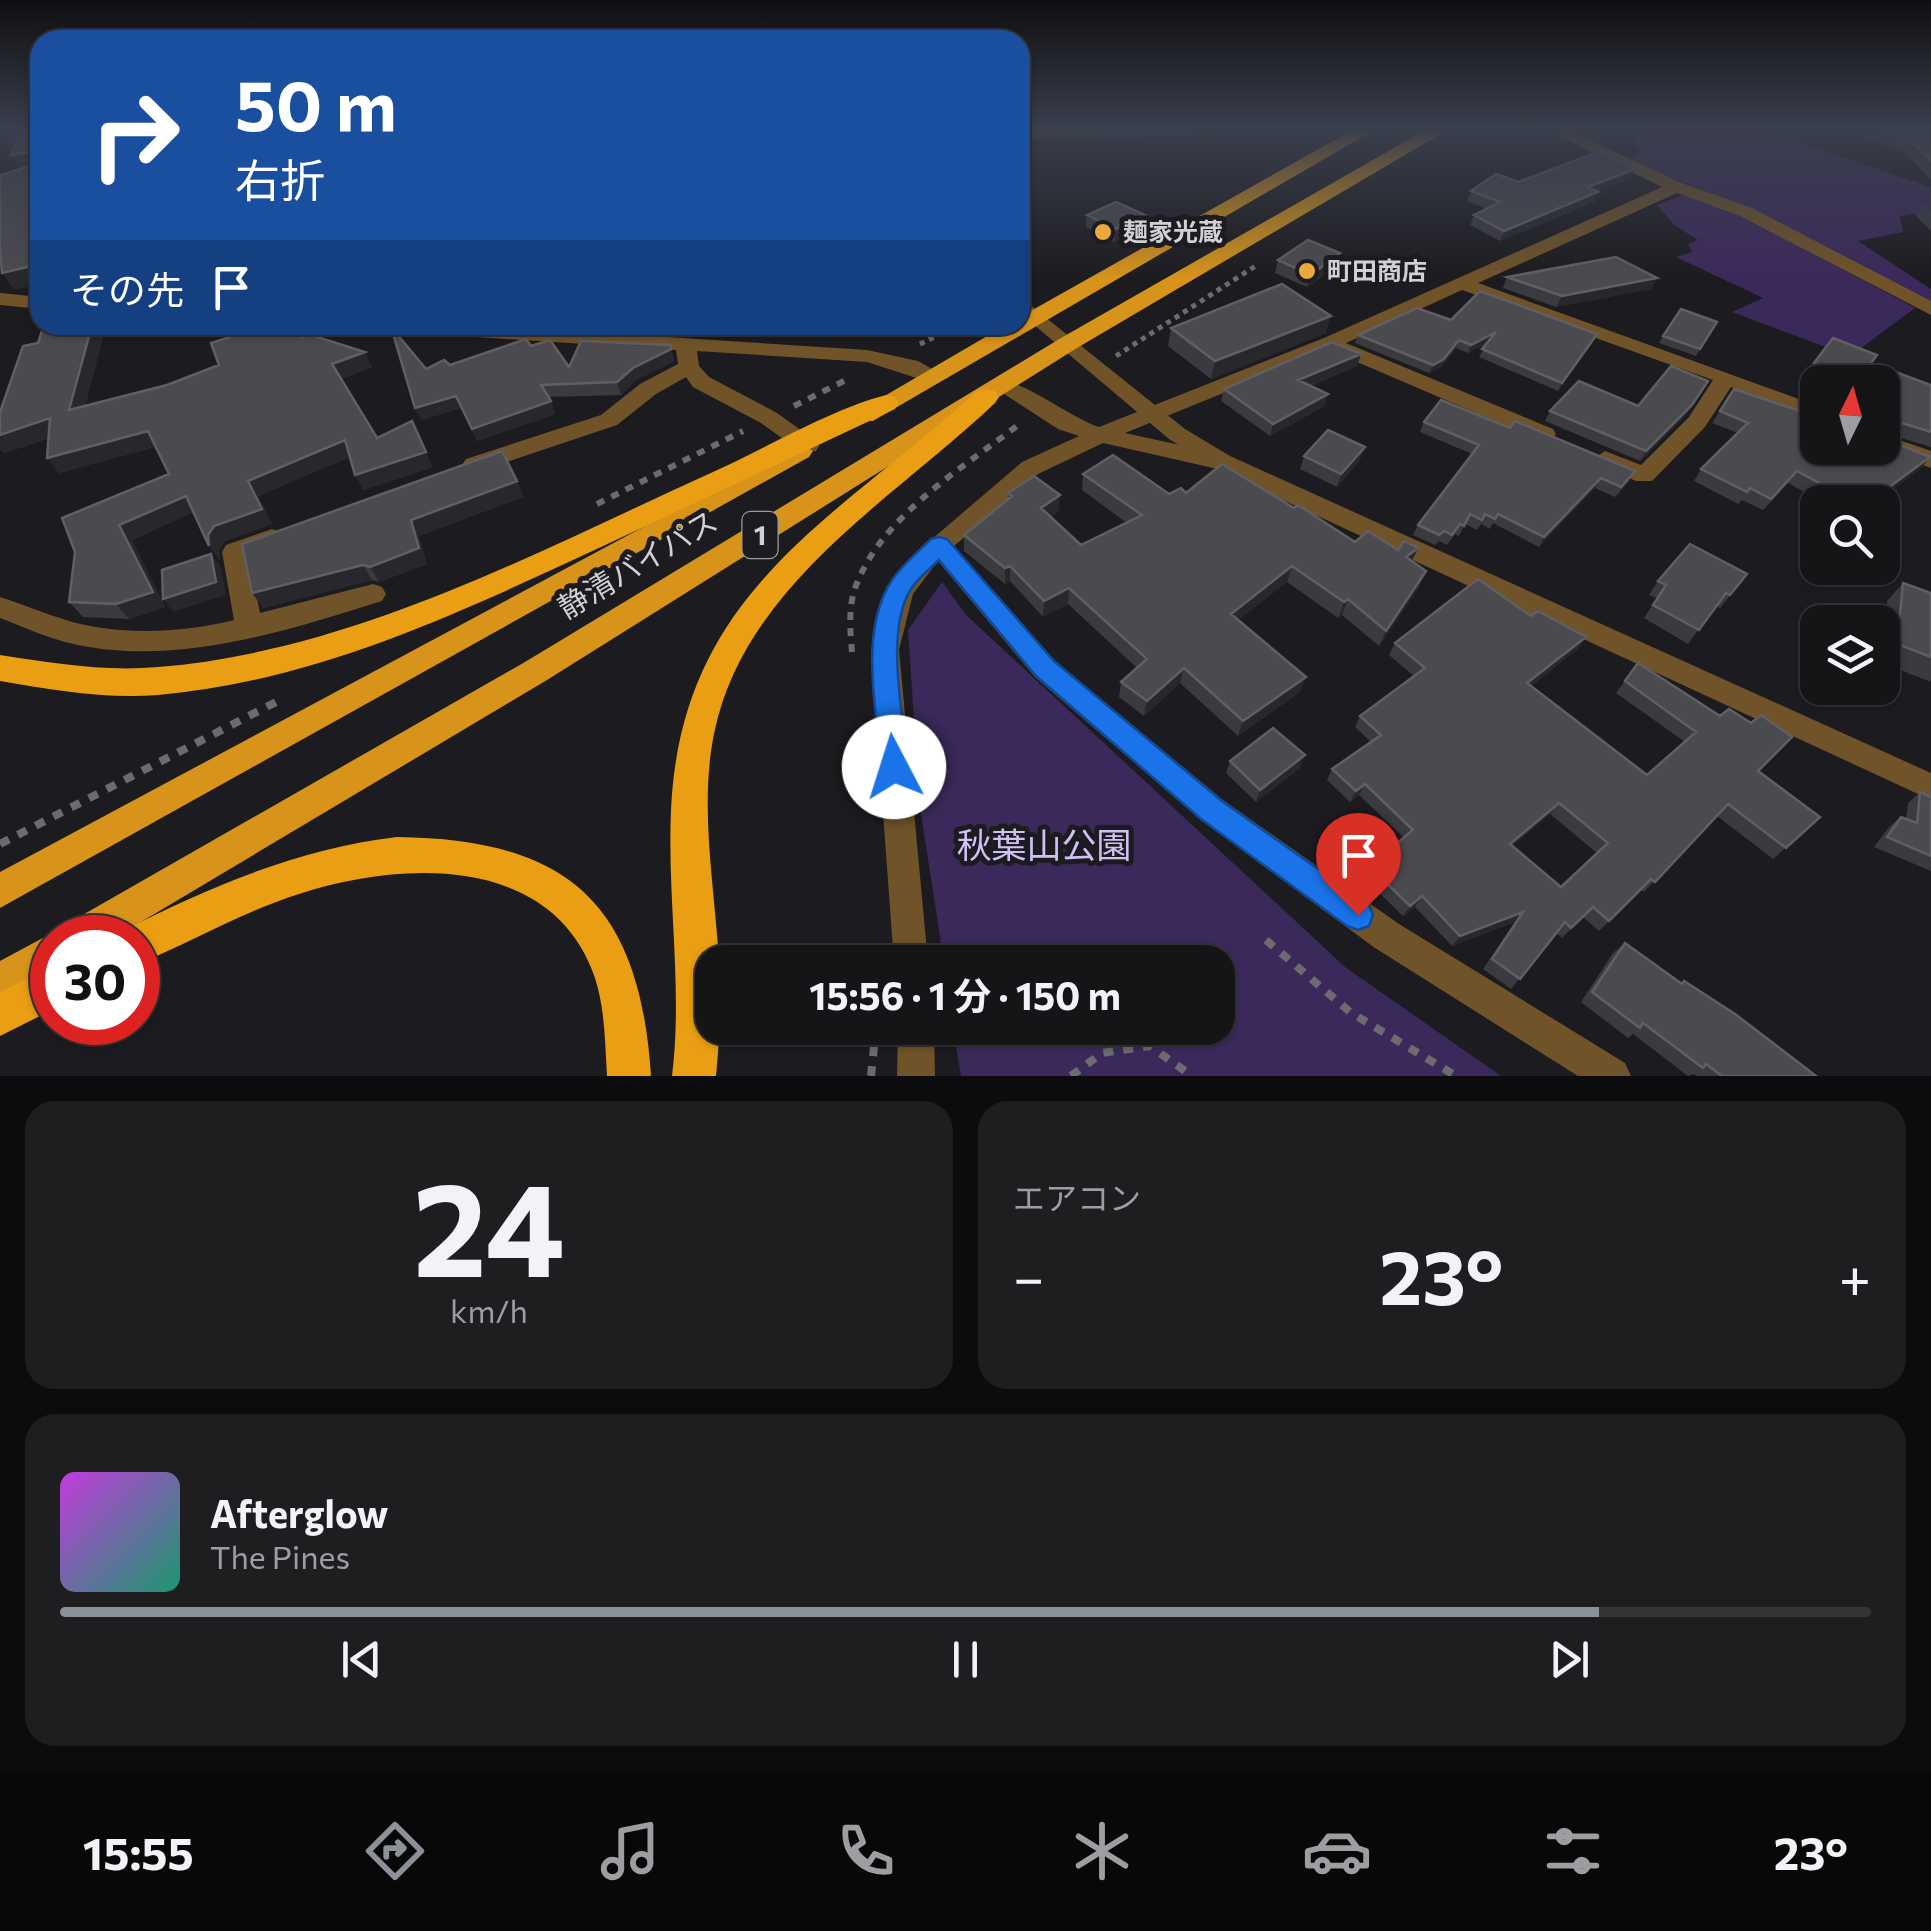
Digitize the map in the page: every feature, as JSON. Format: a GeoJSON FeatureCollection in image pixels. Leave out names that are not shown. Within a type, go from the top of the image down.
{"type":"FeatureCollection","features":[{"type":"Feature","properties":{"kind":"highway"},"geometry":{"type":"LineString","coordinates":[[1030,309],[1273,179]]}},
{"type":"Feature","properties":{"kind":"highway","name":"静清バイパス"},"geometry":{"type":"LineString","coordinates":[[117,915],[536,671],[1069,343],[1353,179]]}},
{"type":"Feature","properties":{"kind":"highway"},"geometry":{"type":"LineString","coordinates":[[0,668],[77,683],[153,683],[244,670],[325,651],[446,606],[805,444],[934,377],[994,335]]}},
{"type":"Feature","properties":{"kind":"highway"},"geometry":{"type":"LineString","coordinates":[[694,1076],[702,1027],[690,813],[691,750],[726,648],[760,597],[806,552],[948,436],[996,391]]}},
{"type":"Feature","properties":{"kind":"highway","name":"静清バイパス"},"geometry":{"type":"LineString","coordinates":[[0,891],[805,444]]}},
{"type":"Feature","properties":{"kind":"highway"},"geometry":{"type":"LineString","coordinates":[[160,932],[201,911],[319,871],[394,855],[458,856],[522,870],[566,898],[598,938],[619,980],[630,1027],[629,1076]]}},
{"type":"Feature","properties":{"kind":"highway"},"geometry":{"type":"LineString","coordinates":[[0,982],[30,965]]}},
{"type":"Feature","properties":{"kind":"highway"},"geometry":{"type":"LineString","coordinates":[[0,1015],[30,999]]}},
{"type":"Feature","properties":{"kind":"street"},"geometry":{"type":"LineString","coordinates":[[1659,179],[1746,212],[1931,308]]}},
{"type":"Feature","properties":{"kind":"street"},"geometry":{"type":"LineString","coordinates":[[909,945],[885,650],[890,611],[902,584],[939,545],[1030,468],[1150,412],[1332,342],[1676,187]]}},
{"type":"Feature","properties":{"kind":"street"},"geometry":{"type":"LineString","coordinates":[[1459,283],[1800,407]]}},
{"type":"Feature","properties":{"kind":"street"},"geometry":{"type":"LineString","coordinates":[[0,299],[30,301]]}},
{"type":"Feature","properties":{"kind":"street"},"geometry":{"type":"LineString","coordinates":[[1030,311],[1177,434],[1222,462],[1931,787]]}},
{"type":"Feature","properties":{"kind":"street"},"geometry":{"type":"LineString","coordinates":[[482,335],[688,356],[867,356],[911,366],[934,377]]}},
{"type":"Feature","properties":{"kind":"street"},"geometry":{"type":"LineString","coordinates":[[1332,342],[1346,352],[1644,475],[1697,422],[1726,378]]}},
{"type":"Feature","properties":{"kind":"street"},"geometry":{"type":"LineString","coordinates":[[688,356],[701,382],[769,418],[805,444]]}},
{"type":"Feature","properties":{"kind":"street"},"geometry":{"type":"LineString","coordinates":[[449,474],[609,420],[688,356]]}},
{"type":"Feature","properties":{"kind":"street"},"geometry":{"type":"LineString","coordinates":[[996,391],[1066,424],[1100,435],[1222,462]]}},
{"type":"Feature","properties":{"kind":"street"},"geometry":{"type":"LineString","coordinates":[[1900,447],[1931,460]]}},
{"type":"Feature","properties":{"kind":"street"},"geometry":{"type":"LineString","coordinates":[[249,626],[236,552],[289,531]]}},
{"type":"Feature","properties":{"kind":"street"},"geometry":{"type":"LineString","coordinates":[[939,545],[1045,668],[1212,810],[1387,936],[1612,1076]]}},
{"type":"Feature","properties":{"kind":"street"},"geometry":{"type":"LineString","coordinates":[[0,607],[68,632],[128,640],[204,638],[372,594]]}},
{"type":"Feature","properties":{"kind":"street"},"geometry":{"type":"LineString","coordinates":[[916,1045],[916,1076]]}},
{"type":"Feature","properties":{"kind":"path"},"geometry":{"type":"LineString","coordinates":[[1266,940],[1350,1012],[1456,1076]]}},
{"type":"Feature","properties":{"kind":"path"},"geometry":{"type":"LineString","coordinates":[[871,1076],[874,1045]]}},
{"type":"Feature","properties":{"kind":"path"},"geometry":{"type":"LineString","coordinates":[[1072,1076],[1102,1053],[1150,1046],[1192,1076]]}},
{"type":"Feature","properties":{"kind":"green space"},"geometry":{"type":"Polygon","coordinates":[[[1675,179],[1908,179],[1931,187],[1931,211],[1900,216],[1903,232],[1858,241],[1931,289],[1931,303],[1760,213],[1675,179]]]}},
{"type":"Feature","properties":{"kind":"green space"},"geometry":{"type":"Polygon","coordinates":[[[1683,195],[1735,212],[1915,308],[1850,356],[1732,312],[1763,298],[1676,257],[1692,252],[1688,244],[1698,240],[1674,225],[1657,205],[1683,195]]]}},
{"type":"Feature","properties":{"kind":"green space","name":"秋葉山公園"},"geometry":{"type":"Polygon","coordinates":[[[942,582],[966,615],[1345,967],[1501,1076],[961,1076],[956,1045],[1235,1045],[1235,945],[941,945],[920,808],[908,630],[942,582]]]}},
{"type":"Feature","properties":{"kind":"building"},"geometry":{"type":"Polygon","coordinates":[[[0,179],[30,179],[30,266],[2,273],[0,179]]]}},
{"type":"Feature","properties":{"kind":"building"},"geometry":{"type":"Polygon","coordinates":[[[1488,179],[1608,179],[1588,187],[1598,192],[1504,231],[1474,215],[1500,202],[1471,191],[1488,179]]]}},
{"type":"Feature","properties":{"kind":"building"},"geometry":{"type":"Polygon","coordinates":[[[1116,202],[1145,215],[1116,229],[1087,215],[1116,202]]]}},
{"type":"Feature","properties":{"kind":"building"},"geometry":{"type":"Polygon","coordinates":[[[1308,240],[1340,253],[1311,275],[1278,260],[1308,240]]]}},
{"type":"Feature","properties":{"kind":"building"},"geometry":{"type":"Polygon","coordinates":[[[1616,257],[1657,278],[1562,296],[1507,277],[1616,257]]]}},
{"type":"Feature","properties":{"kind":"building"},"geometry":{"type":"Polygon","coordinates":[[[1282,284],[1331,316],[1215,361],[1171,328],[1282,284]]]}},
{"type":"Feature","properties":{"kind":"building"},"geometry":{"type":"Polygon","coordinates":[[[1480,291],[1597,334],[1562,383],[1482,349],[1496,332],[1471,345],[1459,340],[1444,359],[1433,365],[1358,335],[1417,308],[1451,320],[1480,291]]]}},
{"type":"Feature","properties":{"kind":"building"},"geometry":{"type":"Polygon","coordinates":[[[1681,309],[1717,322],[1700,349],[1663,336],[1681,309]]]}},
{"type":"Feature","properties":{"kind":"building"},"geometry":{"type":"Polygon","coordinates":[[[41,335],[89,335],[69,410],[167,385],[219,365],[211,343],[236,335],[311,335],[365,352],[332,364],[377,438],[412,421],[426,452],[355,475],[345,440],[248,481],[262,509],[214,526],[208,535],[209,546],[186,496],[119,525],[153,592],[116,604],[69,602],[75,552],[62,518],[169,474],[148,431],[47,458],[50,418],[0,435],[0,412],[23,346],[38,343],[41,335]]]}},
{"type":"Feature","properties":{"kind":"building"},"geometry":{"type":"Polygon","coordinates":[[[393,335],[398,335],[426,369],[444,360],[450,365],[526,339],[531,346],[550,340],[569,367],[581,341],[670,345],[671,349],[633,368],[617,382],[541,385],[551,401],[472,429],[456,396],[415,408],[393,335]]]}},
{"type":"Feature","properties":{"kind":"building"},"geometry":{"type":"Polygon","coordinates":[[[1833,338],[1877,355],[1871,363],[1876,365],[1814,363],[1833,338]]]}},
{"type":"Feature","properties":{"kind":"building"},"geometry":{"type":"Polygon","coordinates":[[[1332,342],[1361,354],[1298,380],[1328,394],[1273,424],[1224,389],[1332,342]]]}},
{"type":"Feature","properties":{"kind":"building"},"geometry":{"type":"Polygon","coordinates":[[[1671,366],[1708,381],[1692,405],[1646,451],[1550,411],[1579,381],[1638,406],[1671,366]]]}},
{"type":"Feature","properties":{"kind":"building"},"geometry":{"type":"Polygon","coordinates":[[[1900,374],[1931,385],[1931,432],[1900,422],[1900,374]]]}},
{"type":"Feature","properties":{"kind":"building"},"geometry":{"type":"Polygon","coordinates":[[[1734,389],[1800,411],[1800,465],[1900,465],[1900,445],[1930,457],[1892,485],[1823,485],[1797,471],[1771,499],[1750,488],[1747,492],[1701,469],[1748,423],[1720,411],[1734,389]]]}},
{"type":"Feature","properties":{"kind":"building"},"geometry":{"type":"Polygon","coordinates":[[[1441,400],[1510,428],[1515,421],[1635,471],[1621,487],[1601,478],[1544,537],[1498,514],[1495,519],[1485,514],[1482,520],[1470,514],[1464,526],[1460,524],[1452,535],[1444,531],[1439,535],[1418,525],[1479,445],[1424,422],[1441,400]]]}},
{"type":"Feature","properties":{"kind":"building"},"geometry":{"type":"Polygon","coordinates":[[[1328,430],[1365,447],[1341,474],[1304,456],[1328,430]]]}},
{"type":"Feature","properties":{"kind":"building"},"geometry":{"type":"Polygon","coordinates":[[[502,451],[517,481],[411,520],[419,548],[370,567],[363,565],[252,593],[242,544],[502,451]]]}},
{"type":"Feature","properties":{"kind":"building"},"geometry":{"type":"Polygon","coordinates":[[[1113,455],[1169,494],[1181,488],[1186,493],[1222,464],[1294,508],[1298,505],[1355,542],[1368,531],[1398,550],[1404,541],[1418,548],[1406,557],[1426,571],[1386,631],[1348,599],[1344,602],[1292,566],[1231,614],[1306,677],[1243,721],[1184,668],[1147,701],[1121,682],[1147,659],[1069,588],[1044,601],[1010,566],[1005,568],[964,535],[1012,496],[1008,493],[1034,476],[1060,495],[1041,508],[1081,545],[1142,515],[1083,474],[1113,455]]]}},
{"type":"Feature","properties":{"kind":"building"},"geometry":{"type":"Polygon","coordinates":[[[1690,544],[1747,574],[1730,595],[1726,593],[1699,630],[1653,605],[1666,585],[1658,581],[1690,544]]]}},
{"type":"Feature","properties":{"kind":"building"},"geometry":{"type":"Polygon","coordinates":[[[211,554],[216,582],[163,599],[162,570],[211,554]]]}},
{"type":"Feature","properties":{"kind":"building"},"geometry":{"type":"Polygon","coordinates":[[[1478,579],[1531,616],[1538,611],[1586,637],[1527,683],[1647,775],[1696,732],[1625,681],[1638,663],[1720,716],[1729,709],[1751,723],[1761,715],[1792,737],[1758,771],[1820,817],[1786,848],[1728,804],[1655,882],[1651,879],[1609,921],[1593,907],[1571,928],[1565,922],[1520,979],[1492,959],[1523,912],[1460,936],[1422,896],[1410,906],[1369,866],[1413,830],[1365,784],[1356,791],[1332,769],[1381,735],[1360,716],[1425,668],[1395,643],[1478,579]],[[1559,803],[1510,844],[1561,887],[1608,843],[1559,803]]]}},
{"type":"Feature","properties":{"kind":"building"},"geometry":{"type":"Polygon","coordinates":[[[1903,583],[1931,593],[1931,657],[1900,645],[1903,583]]]}},
{"type":"Feature","properties":{"kind":"building"},"geometry":{"type":"Polygon","coordinates":[[[1273,728],[1305,755],[1260,790],[1230,761],[1273,728]]]}},
{"type":"Feature","properties":{"kind":"building"},"geometry":{"type":"Polygon","coordinates":[[[1920,792],[1931,797],[1931,856],[1887,837],[1901,817],[1917,823],[1920,792]]]}},
{"type":"Feature","properties":{"kind":"building"},"geometry":{"type":"Polygon","coordinates":[[[1625,943],[1682,984],[1684,981],[1735,1014],[1816,1076],[1722,1076],[1706,1064],[1703,1068],[1643,1023],[1640,1028],[1592,992],[1625,943]]]}},
{"type":"Feature","properties":{"kind":"place","name":"麺家光蔵"},"geometry":{"type":"Point","coordinates":[1103,232]}},
{"type":"Feature","properties":{"kind":"place","name":"町田商店"},"geometry":{"type":"Point","coordinates":[1307,271]}},
{"type":"Feature","properties":{"kind":"route"},"geometry":{"type":"LineString","coordinates":[[894,767],[885,650],[890,611],[902,584],[939,545],[1045,668],[1212,810],[1358,915]]}}]}
